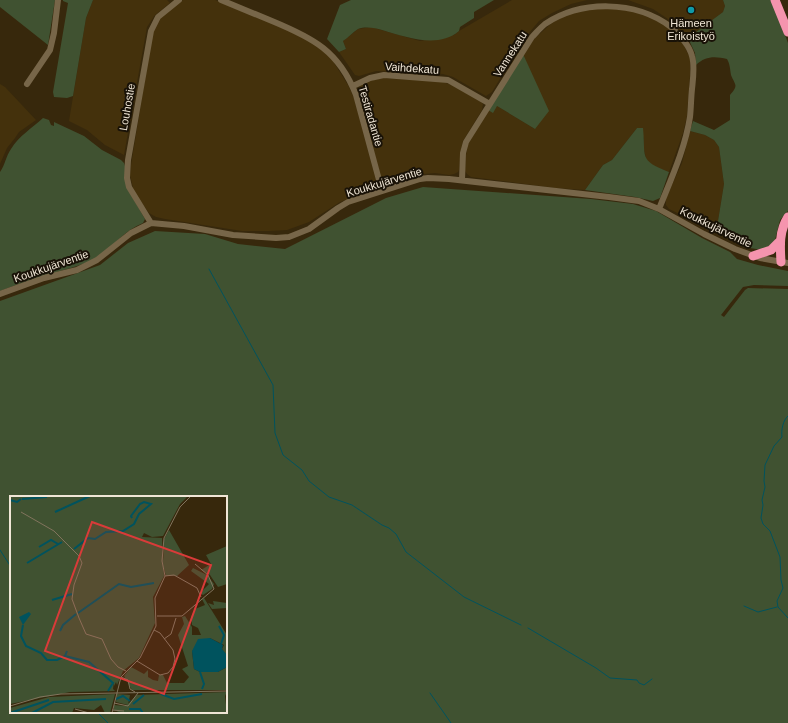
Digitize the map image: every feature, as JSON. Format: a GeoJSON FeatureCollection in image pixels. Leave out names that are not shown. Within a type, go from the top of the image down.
{"type":"FeatureCollection","features":[{"type":"Feature","properties":{"kind":"highway"},"geometry":{"type":"LineString","coordinates":[[776,0],[788,32]]}},
{"type":"Feature","properties":{"kind":"highway"},"geometry":{"type":"LineString","coordinates":[[784,262],[780,241],[783,227],[788,217]]}},
{"type":"Feature","properties":{"kind":"highway"},"geometry":{"type":"LineString","coordinates":[[753,256],[771,250],[780,241]]}},
{"type":"Feature","properties":{"kind":"street"},"geometry":{"type":"LineString","coordinates":[[27,84],[50,50],[54,33],[58,0]]}},
{"type":"Feature","properties":{"kind":"street","name":"Louhostie"},"geometry":{"type":"LineString","coordinates":[[151,223],[129,187],[127,178],[128,160],[151,31],[158,17],[179,0]]}},
{"type":"Feature","properties":{"kind":"street","name":"Testiradantie"},"geometry":{"type":"LineString","coordinates":[[221,0],[313,40],[323,47],[335,59],[353,86],[382,191]]}},
{"type":"Feature","properties":{"kind":"street","name":"Vannekatu"},"geometry":{"type":"LineString","coordinates":[[462,180],[463,153],[466,142],[532,37],[544,24],[575,7],[592,3],[621,3],[638,7],[665,22],[683,40],[689,48],[692,57],[693,70],[690,117],[681,152],[659,209]]}},
{"type":"Feature","properties":{"kind":"street","name":"Vaihdekatu"},"geometry":{"type":"LineString","coordinates":[[353,86],[370,78],[384,75],[448,80],[490,104]]}},
{"type":"Feature","properties":{"kind":"street","name":"Koukkujärventie"},"geometry":{"type":"LineString","coordinates":[[0,294],[44,278],[77,270],[97,260],[131,233],[151,223],[184,226],[233,235],[276,238],[289,237],[310,229],[348,202],[409,182],[428,178],[462,180],[627,199],[649,204],[735,249],[753,256],[784,262]]}},
{"type":"Feature","properties":{"kind":"shaded area"},"geometry":{"type":"Polygon","coordinates":[[[93,0],[167,0],[170,3],[155,15],[147,27],[124,155],[105,145],[87,130],[69,121],[86,18],[93,0]]]}},
{"type":"Feature","properties":{"kind":"shaded area"},"geometry":{"type":"Polygon","coordinates":[[[183,0],[215,0],[294,32],[319,48],[331,58],[348,85],[354,98],[376,180],[373,190],[340,202],[309,222],[287,230],[242,231],[165,219],[156,217],[149,213],[134,192],[130,175],[131,165],[153,30],[160,17],[183,0]]]}},
{"type":"Feature","properties":{"kind":"shaded area"},"geometry":{"type":"Polygon","coordinates":[[[512,0],[587,0],[571,4],[539,21],[518,49],[492,92],[486,96],[453,77],[443,74],[376,71],[359,76],[355,75],[339,52],[346,49],[343,41],[358,29],[371,27],[420,41],[454,35],[512,0]]]}},
{"type":"Feature","properties":{"kind":"shaded area"},"geometry":{"type":"Polygon","coordinates":[[[628,0],[723,0],[725,6],[723,12],[688,38],[668,19],[653,9],[628,0]]]}},
{"type":"Feature","properties":{"kind":"shaded area"},"geometry":{"type":"Polygon","coordinates":[[[622,6],[664,24],[683,43],[690,58],[687,116],[683,133],[669,172],[653,166],[646,159],[644,138],[637,128],[612,160],[603,165],[585,190],[555,188],[471,177],[467,174],[465,171],[468,144],[488,110],[497,106],[535,129],[523,54],[535,38],[553,22],[576,9],[622,6]]]}},
{"type":"Feature","properties":{"kind":"shaded area"},"geometry":{"type":"Polygon","coordinates":[[[384,78],[443,82],[452,85],[483,104],[482,110],[463,141],[458,172],[449,175],[435,173],[424,174],[389,185],[383,183],[358,89],[362,84],[384,78]]]}},
{"type":"Feature","properties":{"kind":"shaded area"},"geometry":{"type":"Polygon","coordinates":[[[0,84],[5,87],[36,120],[19,132],[7,148],[0,164],[0,84]]]}},
{"type":"Feature","properties":{"kind":"shaded area"},"geometry":{"type":"Polygon","coordinates":[[[690,131],[705,135],[714,140],[719,147],[724,184],[718,221],[709,228],[669,209],[666,205],[666,198],[682,163],[690,131]]]}},
{"type":"Feature","properties":{"kind":"green space"},"geometry":{"type":"Polygon","coordinates":[[[0,0],[55,0],[48,45],[0,7],[0,0]]]}},
{"type":"Feature","properties":{"kind":"green space"},"geometry":{"type":"Polygon","coordinates":[[[63,0],[93,0],[86,18],[73,96],[67,98],[54,97],[53,92],[68,3],[63,0]]]}},
{"type":"Feature","properties":{"kind":"green space"},"geometry":{"type":"Polygon","coordinates":[[[351,0],[494,0],[474,12],[474,18],[460,27],[459,31],[451,36],[441,39],[422,40],[376,29],[364,28],[358,29],[343,41],[346,49],[339,52],[327,39],[340,5],[351,0]]]}},
{"type":"Feature","properties":{"kind":"green space"},"geometry":{"type":"Polygon","coordinates":[[[723,0],[772,0],[788,43],[788,211],[780,220],[775,240],[772,244],[762,250],[744,247],[709,228],[718,221],[724,184],[719,147],[714,140],[705,135],[690,131],[693,121],[714,130],[730,120],[730,95],[735,89],[735,85],[727,59],[714,57],[707,58],[696,65],[695,53],[688,38],[723,12],[725,6],[723,0]]]}},
{"type":"Feature","properties":{"kind":"green space"},"geometry":{"type":"Polygon","coordinates":[[[523,54],[549,111],[535,129],[497,106],[493,113],[488,110],[523,54]]]}},
{"type":"Feature","properties":{"kind":"green space"},"geometry":{"type":"Polygon","coordinates":[[[43,118],[49,120],[51,125],[54,126],[54,122],[84,136],[102,150],[121,160],[125,166],[127,188],[145,219],[143,223],[130,230],[102,254],[90,261],[32,279],[0,291],[0,172],[14,144],[43,118]]]}},
{"type":"Feature","properties":{"kind":"green space"},"geometry":{"type":"Polygon","coordinates":[[[637,128],[643,128],[644,152],[648,160],[659,168],[669,172],[660,198],[653,201],[585,190],[603,165],[612,160],[637,128]]]}},
{"type":"Feature","properties":{"kind":"green space"},"geometry":{"type":"Polygon","coordinates":[[[423,187],[591,199],[633,204],[656,211],[702,238],[730,252],[737,259],[788,271],[788,286],[754,285],[743,287],[721,315],[724,317],[748,288],[788,289],[788,723],[0,723],[0,301],[100,265],[128,243],[155,231],[205,234],[238,244],[285,249],[386,198],[423,187]]]}},
{"type":"Feature","properties":{"kind":"waterway"},"geometry":{"type":"LineString","coordinates":[[209,269],[273,385],[275,433],[283,455],[302,470],[309,481],[329,497],[352,505],[389,528],[396,534],[406,552],[464,597],[521,625]]}},
{"type":"Feature","properties":{"kind":"waterway"},"geometry":{"type":"LineString","coordinates":[[788,416],[783,425],[782,437],[774,446],[765,465],[765,487],[762,500],[763,505],[761,518],[763,524],[770,531],[780,557],[781,580],[783,588],[777,601],[778,607],[788,618]]}},
{"type":"Feature","properties":{"kind":"waterway"},"geometry":{"type":"LineString","coordinates":[[0,550],[10,565]]}},
{"type":"Feature","properties":{"kind":"waterway"},"geometry":{"type":"LineString","coordinates":[[744,606],[758,612],[777,607]]}},
{"type":"Feature","properties":{"kind":"waterway"},"geometry":{"type":"LineString","coordinates":[[528,628],[596,668],[610,678],[637,680],[639,683],[644,685],[652,679]]}},
{"type":"Feature","properties":{"kind":"waterway"},"geometry":{"type":"LineString","coordinates":[[430,693],[451,723]]}},
{"type":"Feature","properties":{"kind":"waterway"},"geometry":{"type":"LineString","coordinates":[[98,713],[108,723]]}},
{"type":"Feature","properties":{"kind":"place","name":"Hämeen Erikoistyö"},"geometry":{"type":"Point","coordinates":[691,10]}}]}
